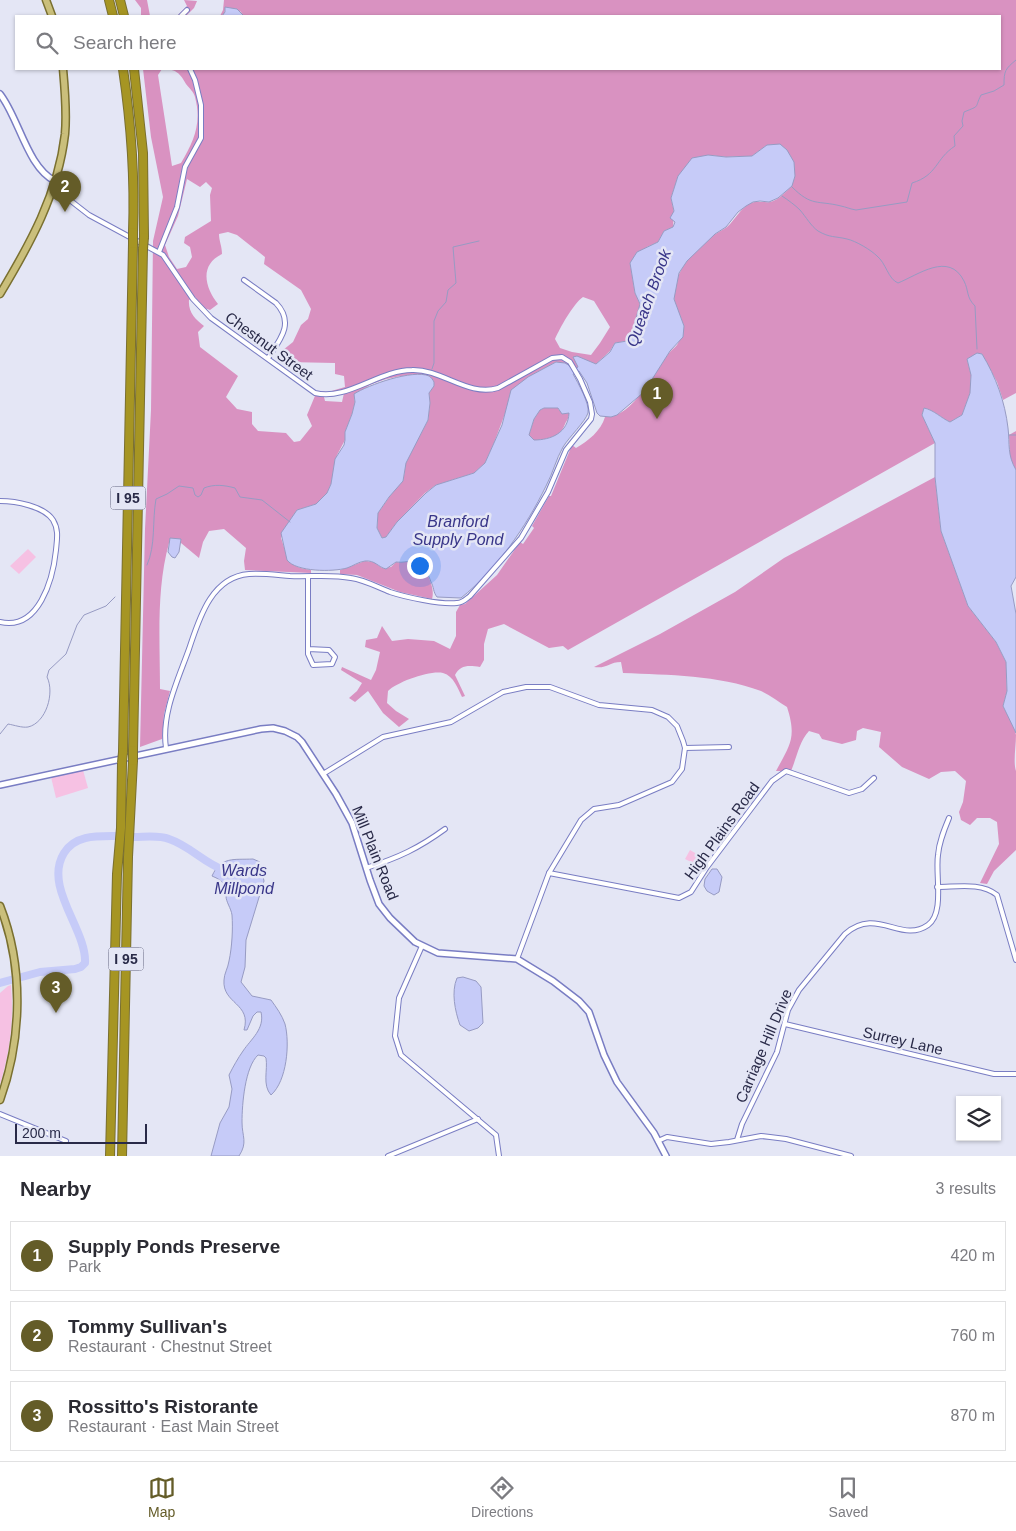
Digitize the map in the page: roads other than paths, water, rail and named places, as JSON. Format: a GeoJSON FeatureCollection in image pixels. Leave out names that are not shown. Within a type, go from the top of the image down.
{"type":"FeatureCollection","features":[{"type":"Feature","properties":{"kind":"highway"},"geometry":{"type":"LineString","coordinates":[[109,0],[112,15]]}},
{"type":"Feature","properties":{"kind":"highway"},"geometry":{"type":"LineString","coordinates":[[120,0],[124,15]]}},
{"type":"Feature","properties":{"kind":"highway","name":"I 95"},"geometry":{"type":"LineString","coordinates":[[110,1156],[123,752],[134,184],[131,133],[123,70]]}},
{"type":"Feature","properties":{"kind":"highway","name":"I 95"},"geometry":{"type":"LineString","coordinates":[[122,1156],[128,857],[133,761],[144,237],[143,153],[134,70]]}},
{"type":"Feature","properties":{"kind":"main road"},"geometry":{"type":"LineString","coordinates":[[46,0],[52,15]]}},
{"type":"Feature","properties":{"kind":"main road"},"geometry":{"type":"LineString","coordinates":[[0,294],[34,236],[53,190],[65,134],[66,105],[63,70]]}},
{"type":"Feature","properties":{"kind":"main road"},"geometry":{"type":"LineString","coordinates":[[0,906],[9,935],[16,989],[16,1030],[11,1061],[1,1095]]}},
{"type":"Feature","properties":{"kind":"street"},"geometry":{"type":"LineString","coordinates":[[182,15],[187,10]]}},
{"type":"Feature","properties":{"kind":"street"},"geometry":{"type":"LineString","coordinates":[[159,252],[177,207],[185,167],[201,138],[203,129],[201,105],[190,70]]}},
{"type":"Feature","properties":{"kind":"street"},"geometry":{"type":"LineString","coordinates":[[0,94],[10,107],[34,158],[44,173],[55,181]]}},
{"type":"Feature","properties":{"kind":"street","name":"Chestnut Street"},"geometry":{"type":"LineString","coordinates":[[53,190],[62,194],[89,215],[159,252],[166,258],[193,299],[206,314],[230,334],[268,358],[310,391],[328,395],[382,376],[412,370],[425,371],[442,376],[472,389],[488,390],[498,388],[559,356],[566,358],[575,371],[590,402],[592,417],[566,450],[548,492],[521,538],[465,601],[447,603],[405,596],[349,577],[308,576]]}},
{"type":"Feature","properties":{"kind":"street"},"geometry":{"type":"LineString","coordinates":[[244,280],[276,303],[285,318],[284,333],[268,358]]}},
{"type":"Feature","properties":{"kind":"street"},"geometry":{"type":"LineString","coordinates":[[0,501],[26,504],[42,510],[52,518],[58,530],[55,562],[42,602],[16,623],[0,622]]}},
{"type":"Feature","properties":{"kind":"street"},"geometry":{"type":"LineString","coordinates":[[166,748],[167,721],[172,695],[198,622],[215,591],[228,581],[244,574],[308,576],[308,649],[308,654],[313,665],[332,664],[335,657],[329,650],[308,649]]}},
{"type":"Feature","properties":{"kind":"street"},"geometry":{"type":"LineString","coordinates":[[323,774],[383,737],[451,722],[503,692],[526,687],[550,687],[599,705],[652,710],[668,717],[677,726],[684,748],[682,769],[672,782],[619,805],[594,809],[581,820],[549,873],[517,959]]}},
{"type":"Feature","properties":{"kind":"street","name":"Mill Plain Road"},"geometry":{"type":"LineString","coordinates":[[0,785],[261,729],[279,729],[291,734],[302,742],[352,823],[375,895],[382,909],[403,931],[422,946],[438,953],[517,959],[553,981],[579,1001],[589,1012],[604,1055],[618,1082],[666,1156]]}},
{"type":"Feature","properties":{"kind":"street"},"geometry":{"type":"LineString","coordinates":[[684,748],[729,747]]}},
{"type":"Feature","properties":{"kind":"street","name":"High Plains Road"},"geometry":{"type":"LineString","coordinates":[[549,873],[679,898],[691,892],[707,867],[772,781],[782,773],[786,771],[849,793],[862,789],[874,778]]}},
{"type":"Feature","properties":{"kind":"street","name":"Carriage Hill Drive"},"geometry":{"type":"LineString","coordinates":[[737,1140],[774,1060],[788,1010],[798,990],[845,934],[852,928],[868,922],[911,931],[925,927],[934,918],[937,911],[940,841],[949,818]]}},
{"type":"Feature","properties":{"kind":"street"},"geometry":{"type":"LineString","coordinates":[[366,868],[394,859],[422,846],[445,829]]}},
{"type":"Feature","properties":{"kind":"street"},"geometry":{"type":"LineString","coordinates":[[937,887],[982,887],[990,890],[997,896],[1016,960]]}},
{"type":"Feature","properties":{"kind":"street"},"geometry":{"type":"LineString","coordinates":[[422,946],[399,998],[395,1036],[401,1055],[496,1135],[499,1156]]}},
{"type":"Feature","properties":{"kind":"street","name":"Surrey Lane"},"geometry":{"type":"LineString","coordinates":[[785,1024],[994,1074],[1016,1074]]}},
{"type":"Feature","properties":{"kind":"street"},"geometry":{"type":"LineString","coordinates":[[0,1114],[66,1140]]}},
{"type":"Feature","properties":{"kind":"street"},"geometry":{"type":"LineString","coordinates":[[388,1156],[478,1119]]}},
{"type":"Feature","properties":{"kind":"street"},"geometry":{"type":"LineString","coordinates":[[658,1141],[667,1137],[705,1144],[761,1136],[778,1138],[851,1156]]}},
{"type":"Feature","properties":{"kind":"water"},"geometry":{"type":"Polygon","coordinates":[[[225,7],[237,9],[243,15],[223,15],[225,7]]]}},
{"type":"Feature","properties":{"kind":"water","name":"Branford Supply Pond"},"geometry":{"type":"Polygon","coordinates":[[[780,144],[787,150],[794,162],[795,176],[792,186],[778,198],[769,202],[753,202],[746,206],[738,212],[726,227],[715,234],[687,261],[679,273],[674,299],[684,326],[683,337],[670,351],[644,392],[617,415],[611,417],[600,416],[597,413],[587,383],[579,371],[573,374],[587,404],[588,413],[563,447],[546,486],[520,532],[498,561],[474,587],[461,598],[437,597],[427,572],[422,566],[413,561],[396,562],[386,569],[365,561],[347,568],[315,570],[298,567],[287,560],[281,533],[297,510],[316,504],[327,493],[331,484],[335,459],[344,445],[345,432],[355,402],[354,394],[369,386],[402,376],[422,374],[429,376],[434,382],[434,386],[429,393],[428,420],[406,463],[403,481],[378,513],[377,528],[382,538],[386,537],[397,522],[436,485],[474,473],[485,463],[502,425],[511,390],[528,377],[556,362],[565,363],[573,371],[578,367],[573,357],[577,356],[596,364],[610,352],[615,343],[627,341],[633,329],[640,304],[635,293],[630,263],[637,252],[658,242],[664,231],[673,227],[675,222],[670,218],[674,211],[671,198],[678,176],[692,158],[708,155],[726,157],[752,156],[767,145],[780,144]],[[544,408],[540,410],[534,419],[529,435],[534,440],[552,437],[566,426],[569,413],[562,414],[558,408],[544,408]]]}},
{"type":"Feature","properties":{"kind":"water"},"geometry":{"type":"Polygon","coordinates":[[[977,353],[982,354],[999,390],[1007,418],[1010,454],[1016,470],[1016,577],[1011,586],[1016,614],[1016,733],[1003,706],[1007,691],[1006,662],[996,642],[968,606],[941,531],[935,477],[935,443],[922,415],[924,408],[931,410],[950,422],[962,415],[970,393],[971,375],[967,359],[977,353]]]}},
{"type":"Feature","properties":{"kind":"water"},"geometry":{"type":"Polygon","coordinates":[[[170,538],[181,539],[179,552],[175,558],[168,552],[170,538]]]}},
{"type":"Feature","properties":{"kind":"water","name":"Wards Millpond"},"geometry":{"type":"Polygon","coordinates":[[[253,859],[260,862],[264,881],[246,940],[245,967],[241,982],[252,996],[271,1000],[281,1014],[285,1024],[287,1041],[286,1061],[281,1081],[271,1095],[266,1082],[266,1058],[258,1055],[250,1068],[245,1086],[242,1114],[244,1143],[242,1151],[239,1156],[211,1156],[220,1123],[229,1107],[232,1089],[229,1075],[259,1029],[262,1018],[261,1012],[257,1012],[253,1016],[247,1030],[244,1030],[244,1014],[227,994],[224,978],[232,944],[232,915],[223,883],[212,876],[224,862],[253,859]]]}},
{"type":"Feature","properties":{"kind":"water"},"geometry":{"type":"Polygon","coordinates":[[[712,869],[717,869],[722,877],[719,892],[714,895],[707,891],[704,886],[705,879],[712,869]]]}},
{"type":"Feature","properties":{"kind":"water"},"geometry":{"type":"Polygon","coordinates":[[[463,977],[476,981],[481,987],[483,1023],[478,1028],[469,1031],[460,1025],[454,1001],[455,983],[457,978],[463,977]]]}},
{"type":"Feature","properties":{"kind":"waterway"},"geometry":{"type":"LineString","coordinates":[[792,187],[805,198],[815,202],[856,210],[907,202],[912,183],[927,176],[948,151],[955,146],[954,136],[963,126],[964,112],[976,106],[981,95],[994,91],[1004,85],[1006,71],[1016,60]]}},
{"type":"Feature","properties":{"kind":"waterway","name":"Queach Brook"},"geometry":{"type":"LineString","coordinates":[[782,196],[800,210],[818,231],[829,236],[851,240],[871,251],[880,259],[892,278],[898,283],[924,271],[942,266],[958,272],[975,306],[977,349]]}},
{"type":"Feature","properties":{"kind":"waterway"},"geometry":{"type":"LineString","coordinates":[[432,369],[434,363],[434,321],[438,311],[446,302],[448,290],[456,283],[453,247],[479,241]]}},
{"type":"Feature","properties":{"kind":"waterway"},"geometry":{"type":"LineString","coordinates":[[1009,435],[1016,435]]}},
{"type":"Feature","properties":{"kind":"waterway","name":"Queach Brook"},"geometry":{"type":"LineString","coordinates":[[147,565],[152,549],[156,499],[179,486],[193,488],[195,495],[198,497],[204,488],[212,486],[219,485],[235,488],[240,497],[262,500],[290,522]]}},
{"type":"Feature","properties":{"kind":"waterway","name":"Queach Brook"},"geometry":{"type":"LineString","coordinates":[[0,734],[8,724],[28,727],[40,720],[49,699],[50,691],[47,677],[49,670],[66,654],[77,625],[84,615],[106,606],[115,597]]}},
{"type":"Feature","properties":{"kind":"waterway"},"geometry":{"type":"LineString","coordinates":[[0,983],[40,972],[75,969],[85,963],[80,937],[62,894],[59,866],[64,853],[74,843],[87,838],[116,836]]}},
{"type":"Feature","properties":{"kind":"waterway"},"geometry":{"type":"LineString","coordinates":[[134,837],[169,839],[224,870]]}},
{"type":"Feature","properties":{"kind":"place","name":"Tommy Sullivan's"},"geometry":{"type":"Point","coordinates":[65,212]}},
{"type":"Feature","properties":{"kind":"place","name":"Supply Ponds Preserve"},"geometry":{"type":"Point","coordinates":[657,419]}},
{"type":"Feature","properties":{"kind":"place","name":"Rossitto's Ristorante"},"geometry":{"type":"Point","coordinates":[56,1013]}}]}
